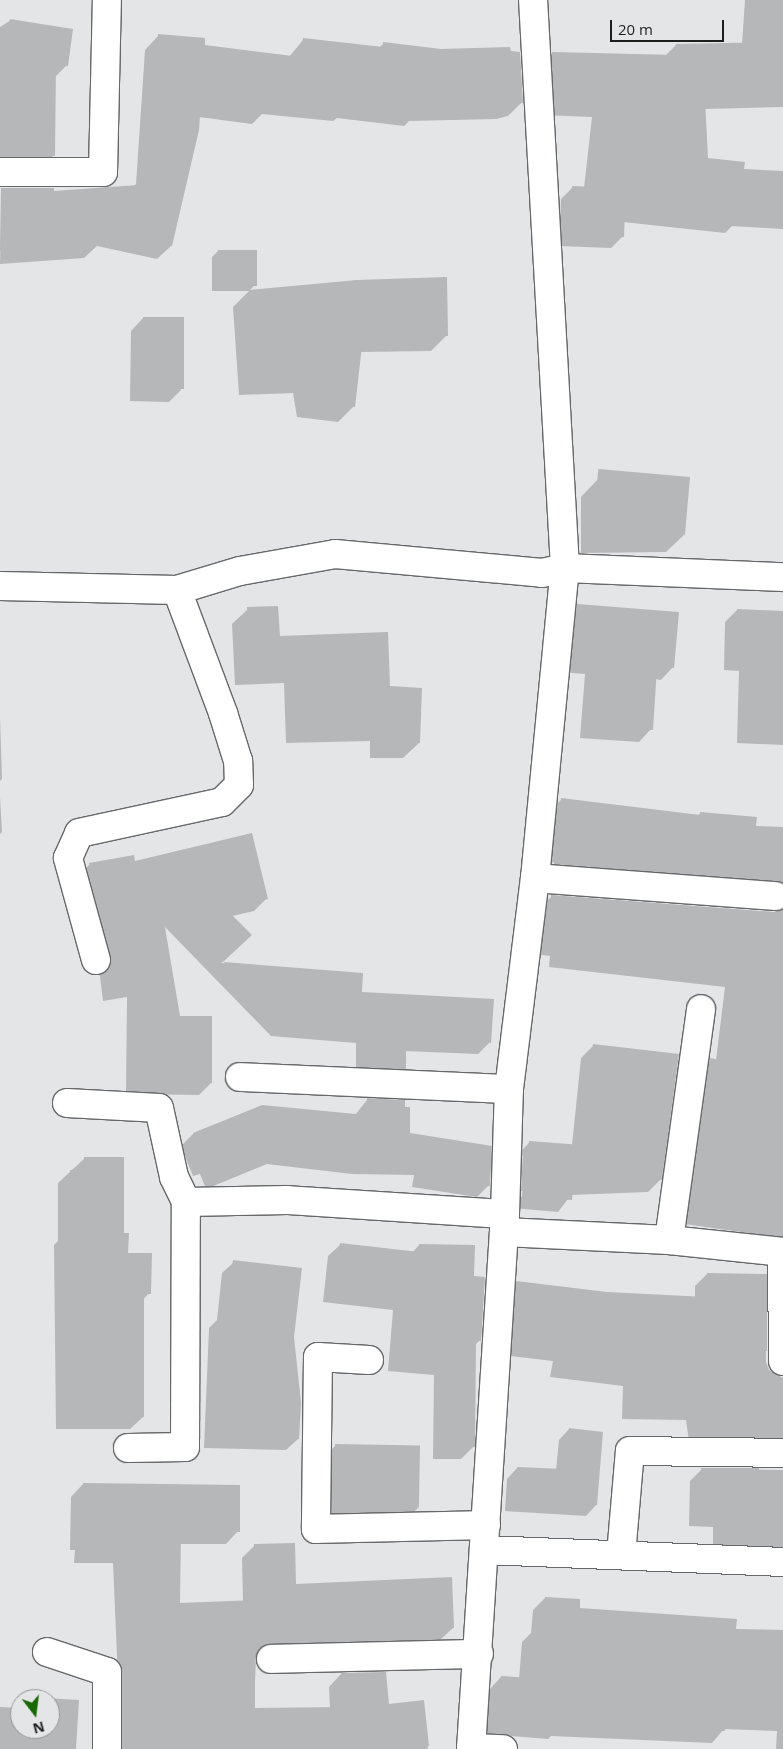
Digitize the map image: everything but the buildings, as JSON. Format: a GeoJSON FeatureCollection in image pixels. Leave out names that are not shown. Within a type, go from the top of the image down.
{"type":"FeatureCollection","features":[{"type":"Feature","properties":{"kind":"street"},"geometry":{"type":"LineString","coordinates":[[0,172],[103,172],[107,0]]}},
{"type":"Feature","properties":{"kind":"street"},"geometry":{"type":"LineString","coordinates":[[503,1749],[471,1748],[479,1654],[505,1223],[509,1089],[535,878],[565,568],[533,0]]}},
{"type":"Feature","properties":{"kind":"street"},"geometry":{"type":"LineString","coordinates":[[0,586],[177,590],[240,571],[335,554],[542,573],[565,568],[783,577]]}},
{"type":"Feature","properties":{"kind":"street"},"geometry":{"type":"LineString","coordinates":[[96,960],[68,858],[78,833],[222,802],[239,785],[238,761],[223,713],[177,590]]}},
{"type":"Feature","properties":{"kind":"street"},"geometry":{"type":"LineString","coordinates":[[535,878],[776,896]]}},
{"type":"Feature","properties":{"kind":"street"},"geometry":{"type":"LineString","coordinates":[[669,1240],[701,1009]]}},
{"type":"Feature","properties":{"kind":"street"},"geometry":{"type":"LineString","coordinates":[[240,1077],[509,1089]]}},
{"type":"Feature","properties":{"kind":"street"},"geometry":{"type":"LineString","coordinates":[[67,1103],[159,1108],[174,1177],[186,1202],[185,1447],[128,1448]]}},
{"type":"Feature","properties":{"kind":"street"},"geometry":{"type":"LineString","coordinates":[[186,1202],[287,1200],[782,1252],[783,1361]]}},
{"type":"Feature","properties":{"kind":"street"},"geometry":{"type":"LineString","coordinates":[[369,1360],[318,1357],[316,1529],[486,1538],[621,1555],[783,1562]]}},
{"type":"Feature","properties":{"kind":"street"},"geometry":{"type":"LineString","coordinates":[[621,1555],[630,1451],[783,1453]]}},
{"type":"Feature","properties":{"kind":"street"},"geometry":{"type":"LineString","coordinates":[[47,1652],[107,1672],[106,1749]]}},
{"type":"Feature","properties":{"kind":"street"},"geometry":{"type":"LineString","coordinates":[[271,1659],[479,1654]]}}]}
